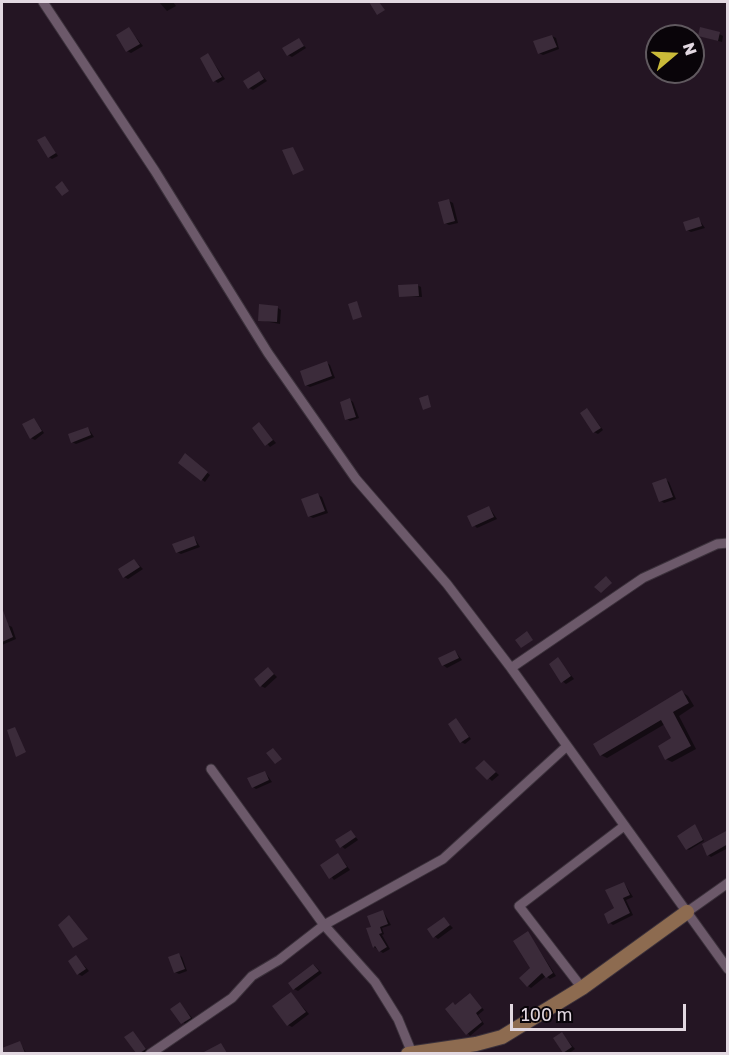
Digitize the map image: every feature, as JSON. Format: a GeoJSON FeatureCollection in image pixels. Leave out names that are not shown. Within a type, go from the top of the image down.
{"type":"FeatureCollection","features":[{"type":"Feature","properties":{"kind":"street"},"geometry":{"type":"LineString","coordinates":[[43,2],[155,171],[268,353],[342,460],[447,584],[511,668],[728,969]]}},
{"type":"Feature","properties":{"kind":"street"},"geometry":{"type":"LineString","coordinates":[[511,668],[644,578],[717,544],[728,543]]}},
{"type":"Feature","properties":{"kind":"street"},"geometry":{"type":"LineString","coordinates":[[150,1053],[232,998],[252,976],[279,960],[324,925],[443,859],[567,746]]}},
{"type":"Feature","properties":{"kind":"street"},"geometry":{"type":"LineString","coordinates":[[211,769],[324,925],[375,982],[398,1019],[410,1053],[476,1044],[502,1037],[582,988],[728,884]]}},
{"type":"Feature","properties":{"kind":"street"},"geometry":{"type":"LineString","coordinates":[[582,988],[519,906],[624,826]]}},
{"type":"Feature","properties":{"kind":"building"},"geometry":{"type":"Polygon","coordinates":[[[369,2],[379,2],[385,10],[377,15],[369,2]]]}},
{"type":"Feature","properties":{"kind":"building"},"geometry":{"type":"Polygon","coordinates":[[[129,27],[140,44],[126,52],[116,35],[129,27]]]}},
{"type":"Feature","properties":{"kind":"building"},"geometry":{"type":"Polygon","coordinates":[[[705,28],[720,32],[718,41],[705,38],[705,28]]]}},
{"type":"Feature","properties":{"kind":"building"},"geometry":{"type":"Polygon","coordinates":[[[552,35],[557,47],[538,54],[533,41],[552,35]]]}},
{"type":"Feature","properties":{"kind":"building"},"geometry":{"type":"Polygon","coordinates":[[[299,38],[304,46],[287,56],[282,48],[299,38]]]}},
{"type":"Feature","properties":{"kind":"building"},"geometry":{"type":"Polygon","coordinates":[[[208,53],[222,77],[213,82],[200,58],[208,53]]]}},
{"type":"Feature","properties":{"kind":"building"},"geometry":{"type":"Polygon","coordinates":[[[259,71],[264,79],[248,89],[243,81],[259,71]]]}},
{"type":"Feature","properties":{"kind":"building"},"geometry":{"type":"Polygon","coordinates":[[[45,136],[56,153],[48,158],[37,140],[45,136]]]}},
{"type":"Feature","properties":{"kind":"building"},"geometry":{"type":"Polygon","coordinates":[[[293,147],[304,170],[293,175],[282,150],[293,147]]]}},
{"type":"Feature","properties":{"kind":"building"},"geometry":{"type":"Polygon","coordinates":[[[62,181],[69,191],[62,196],[55,187],[62,181]]]}},
{"type":"Feature","properties":{"kind":"building"},"geometry":{"type":"Polygon","coordinates":[[[449,199],[455,221],[444,224],[438,202],[449,199]]]}},
{"type":"Feature","properties":{"kind":"building"},"geometry":{"type":"Polygon","coordinates":[[[699,217],[702,226],[686,231],[683,222],[699,217]]]}},
{"type":"Feature","properties":{"kind":"building"},"geometry":{"type":"Polygon","coordinates":[[[418,284],[419,296],[399,297],[398,285],[418,284]]]}},
{"type":"Feature","properties":{"kind":"building"},"geometry":{"type":"Polygon","coordinates":[[[357,301],[362,317],[353,320],[348,304],[357,301]]]}},
{"type":"Feature","properties":{"kind":"building"},"geometry":{"type":"Polygon","coordinates":[[[259,304],[278,306],[277,322],[258,321],[259,304]]]}},
{"type":"Feature","properties":{"kind":"building"},"geometry":{"type":"Polygon","coordinates":[[[327,361],[332,376],[305,386],[300,371],[327,361]]]}},
{"type":"Feature","properties":{"kind":"building"},"geometry":{"type":"Polygon","coordinates":[[[428,395],[431,407],[423,410],[419,398],[428,395]]]}},
{"type":"Feature","properties":{"kind":"building"},"geometry":{"type":"Polygon","coordinates":[[[350,398],[356,417],[345,420],[340,402],[350,398]]]}},
{"type":"Feature","properties":{"kind":"building"},"geometry":{"type":"Polygon","coordinates":[[[587,408],[601,428],[593,433],[580,413],[587,408]]]}},
{"type":"Feature","properties":{"kind":"building"},"geometry":{"type":"Polygon","coordinates":[[[34,418],[42,431],[30,439],[22,424],[34,418]]]}},
{"type":"Feature","properties":{"kind":"building"},"geometry":{"type":"Polygon","coordinates":[[[259,422],[273,440],[265,446],[252,428],[259,422]]]}},
{"type":"Feature","properties":{"kind":"building"},"geometry":{"type":"Polygon","coordinates":[[[88,427],[91,435],[71,443],[68,434],[88,427]]]}},
{"type":"Feature","properties":{"kind":"building"},"geometry":{"type":"Polygon","coordinates":[[[185,453],[208,472],[201,481],[178,463],[185,453]]]}},
{"type":"Feature","properties":{"kind":"building"},"geometry":{"type":"Polygon","coordinates":[[[666,478],[673,497],[659,502],[652,483],[666,478]]]}},
{"type":"Feature","properties":{"kind":"building"},"geometry":{"type":"Polygon","coordinates":[[[318,493],[325,511],[308,517],[301,499],[318,493]]]}},
{"type":"Feature","properties":{"kind":"building"},"geometry":{"type":"Polygon","coordinates":[[[489,506],[494,517],[472,527],[467,516],[489,506]]]}},
{"type":"Feature","properties":{"kind":"building"},"geometry":{"type":"Polygon","coordinates":[[[194,536],[197,545],[176,553],[172,544],[194,536]]]}},
{"type":"Feature","properties":{"kind":"building"},"geometry":{"type":"Polygon","coordinates":[[[134,559],[140,567],[123,578],[118,569],[134,559]]]}},
{"type":"Feature","properties":{"kind":"building"},"geometry":{"type":"Polygon","coordinates":[[[606,576],[612,583],[601,593],[594,587],[606,576]]]}},
{"type":"Feature","properties":{"kind":"building"},"geometry":{"type":"Polygon","coordinates":[[[2,608],[13,637],[2,642],[2,608]]]}},
{"type":"Feature","properties":{"kind":"building"},"geometry":{"type":"Polygon","coordinates":[[[527,631],[533,640],[521,648],[515,640],[527,631]]]}},
{"type":"Feature","properties":{"kind":"building"},"geometry":{"type":"Polygon","coordinates":[[[455,650],[459,658],[442,666],[438,658],[455,650]]]}},
{"type":"Feature","properties":{"kind":"building"},"geometry":{"type":"Polygon","coordinates":[[[558,657],[571,676],[561,683],[549,664],[558,657]]]}},
{"type":"Feature","properties":{"kind":"building"},"geometry":{"type":"Polygon","coordinates":[[[268,667],[274,674],[260,687],[254,679],[268,667]]]}},
{"type":"Feature","properties":{"kind":"building"},"geometry":{"type":"Polygon","coordinates":[[[682,690],[689,703],[673,712],[691,746],[665,760],[658,746],[671,738],[661,720],[600,756],[593,744],[682,690]]]}},
{"type":"Feature","properties":{"kind":"building"},"geometry":{"type":"Polygon","coordinates":[[[456,718],[469,737],[460,743],[448,724],[456,718]]]}},
{"type":"Feature","properties":{"kind":"building"},"geometry":{"type":"Polygon","coordinates":[[[15,727],[26,752],[16,757],[7,730],[15,727]]]}},
{"type":"Feature","properties":{"kind":"building"},"geometry":{"type":"Polygon","coordinates":[[[273,748],[282,759],[275,764],[266,753],[273,748]]]}},
{"type":"Feature","properties":{"kind":"building"},"geometry":{"type":"Polygon","coordinates":[[[484,760],[496,772],[487,780],[475,768],[484,760]]]}},
{"type":"Feature","properties":{"kind":"building"},"geometry":{"type":"Polygon","coordinates":[[[265,771],[269,780],[252,788],[247,778],[265,771]]]}},
{"type":"Feature","properties":{"kind":"building"},"geometry":{"type":"Polygon","coordinates":[[[695,824],[703,840],[686,850],[677,836],[695,824]]]}},
{"type":"Feature","properties":{"kind":"building"},"geometry":{"type":"Polygon","coordinates":[[[351,830],[356,837],[340,848],[335,840],[351,830]]]}},
{"type":"Feature","properties":{"kind":"building"},"geometry":{"type":"Polygon","coordinates":[[[728,830],[728,844],[707,856],[702,844],[728,830]]]}},
{"type":"Feature","properties":{"kind":"building"},"geometry":{"type":"Polygon","coordinates":[[[338,853],[347,867],[329,879],[320,865],[338,853]]]}},
{"type":"Feature","properties":{"kind":"building"},"geometry":{"type":"Polygon","coordinates":[[[624,882],[630,895],[623,898],[630,913],[608,924],[604,914],[614,908],[605,890],[624,882]]]}},
{"type":"Feature","properties":{"kind":"building"},"geometry":{"type":"Polygon","coordinates":[[[383,910],[388,924],[380,927],[382,933],[379,934],[387,947],[379,952],[375,946],[373,948],[366,928],[371,927],[367,916],[383,910]]]}},
{"type":"Feature","properties":{"kind":"building"},"geometry":{"type":"Polygon","coordinates":[[[69,915],[88,939],[73,948],[58,925],[69,915]]]}},
{"type":"Feature","properties":{"kind":"building"},"geometry":{"type":"Polygon","coordinates":[[[444,917],[450,925],[433,938],[427,929],[444,917]]]}},
{"type":"Feature","properties":{"kind":"building"},"geometry":{"type":"Polygon","coordinates":[[[528,931],[553,973],[546,978],[542,973],[527,987],[519,978],[530,968],[513,941],[528,931]]]}},
{"type":"Feature","properties":{"kind":"building"},"geometry":{"type":"Polygon","coordinates":[[[179,953],[185,969],[174,973],[168,957],[179,953]]]}},
{"type":"Feature","properties":{"kind":"building"},"geometry":{"type":"Polygon","coordinates":[[[76,955],[86,969],[77,975],[68,961],[76,955]]]}},
{"type":"Feature","properties":{"kind":"building"},"geometry":{"type":"Polygon","coordinates":[[[313,964],[319,971],[293,990],[288,983],[313,964]]]}},
{"type":"Feature","properties":{"kind":"building"},"geometry":{"type":"Polygon","coordinates":[[[291,992],[306,1012],[287,1026],[272,1006],[291,992]]]}},
{"type":"Feature","properties":{"kind":"building"},"geometry":{"type":"Polygon","coordinates":[[[470,993],[482,1008],[476,1013],[482,1022],[466,1035],[445,1009],[453,1002],[455,1005],[470,993]]]}},
{"type":"Feature","properties":{"kind":"building"},"geometry":{"type":"Polygon","coordinates":[[[180,1002],[191,1018],[181,1024],[170,1009],[180,1002]]]}},
{"type":"Feature","properties":{"kind":"building"},"geometry":{"type":"Polygon","coordinates":[[[133,1031],[146,1049],[140,1053],[136,1053],[124,1037],[133,1031]]]}},
{"type":"Feature","properties":{"kind":"building"},"geometry":{"type":"Polygon","coordinates":[[[562,1032],[572,1047],[563,1053],[553,1038],[562,1032]]]}},
{"type":"Feature","properties":{"kind":"building"},"geometry":{"type":"Polygon","coordinates":[[[20,1041],[25,1053],[2,1053],[2,1048],[20,1041]]]}},
{"type":"Feature","properties":{"kind":"building"},"geometry":{"type":"Polygon","coordinates":[[[221,1043],[227,1053],[202,1053],[221,1043]]]}}]}
